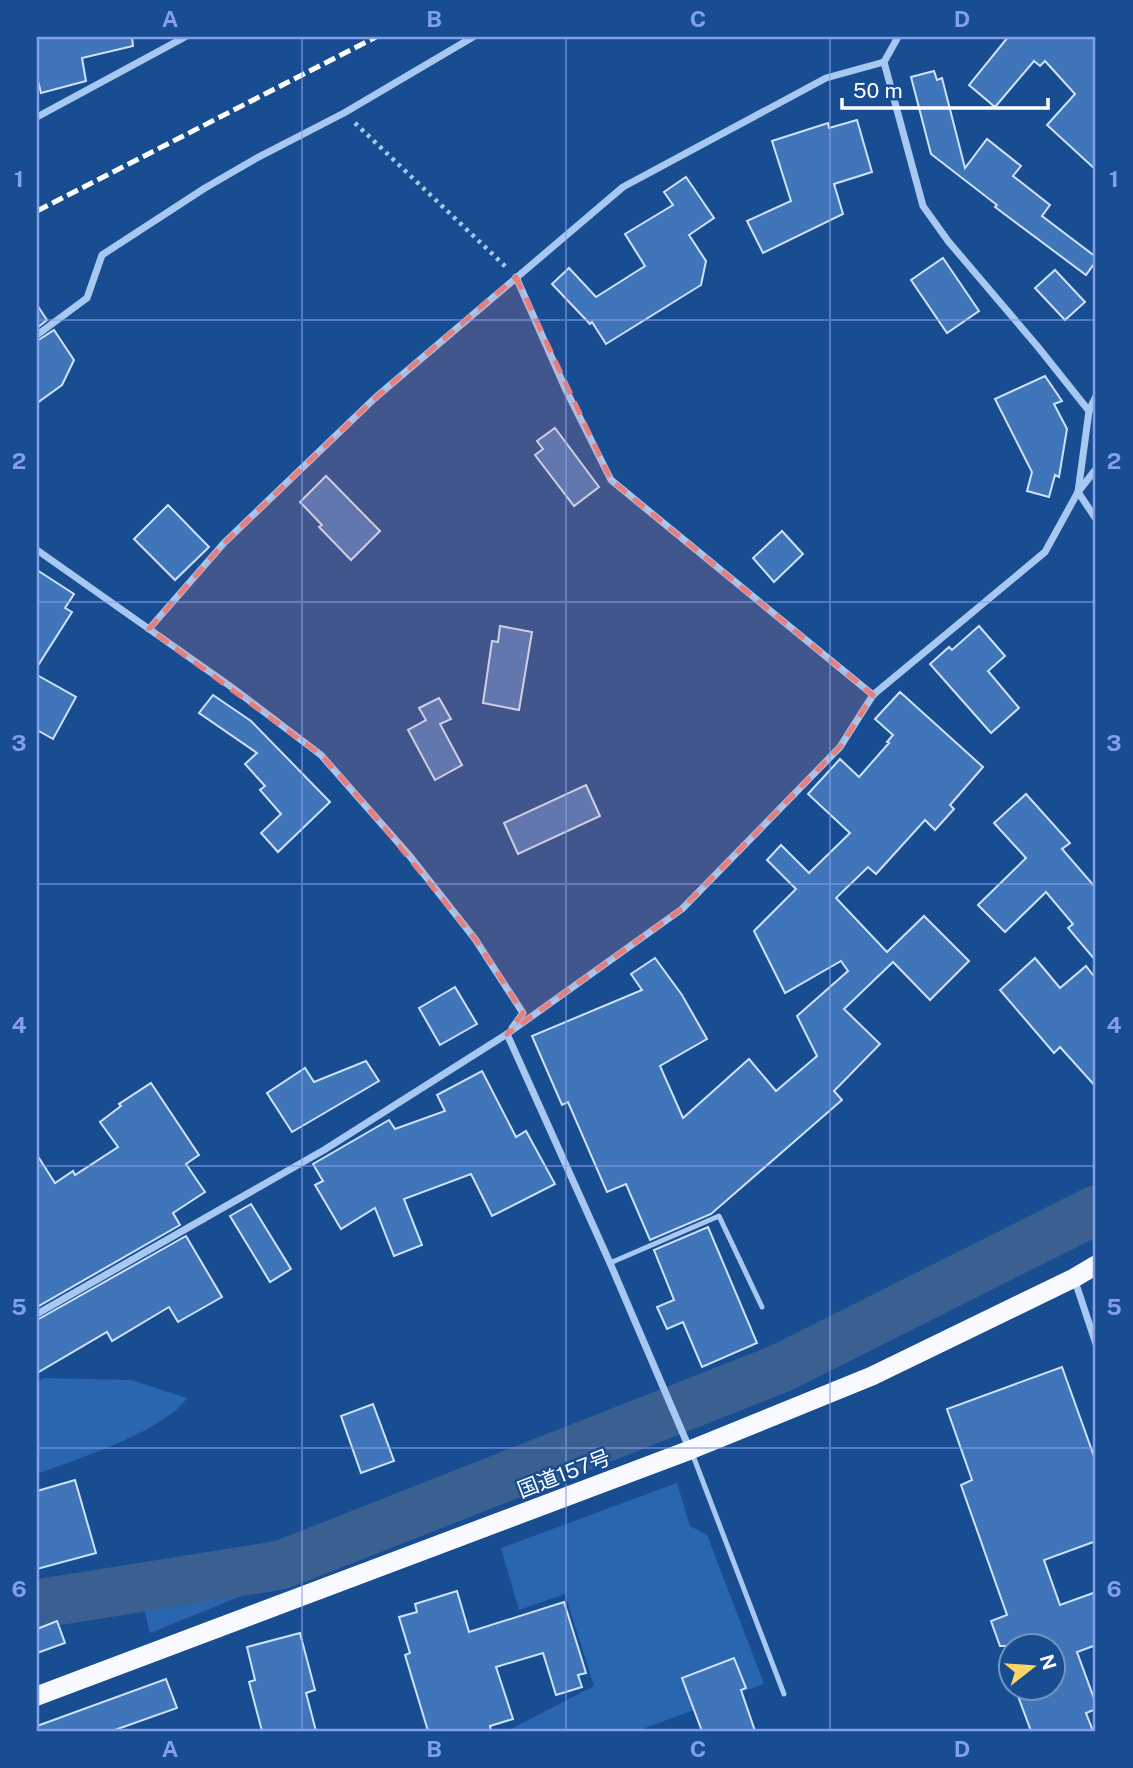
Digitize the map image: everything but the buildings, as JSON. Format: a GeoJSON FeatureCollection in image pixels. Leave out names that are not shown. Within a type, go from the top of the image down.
{"type":"FeatureCollection","features":[{"type":"Feature","properties":{"kind":"highway","name":"国道157号"},"geometry":{"type":"LineString","coordinates":[[37,1696],[690,1450],[872,1376],[1096,1265]]}},
{"type":"Feature","properties":{"kind":"street"},"geometry":{"type":"LineString","coordinates":[[37,117],[185,37]]}},
{"type":"Feature","properties":{"kind":"street"},"geometry":{"type":"LineString","coordinates":[[37,335],[87,298],[102,255],[205,188],[344,113],[473,37]]}},
{"type":"Feature","properties":{"kind":"street"},"geometry":{"type":"LineString","coordinates":[[898,37],[884,62],[923,206],[948,241],[1089,411]]}},
{"type":"Feature","properties":{"kind":"street"},"geometry":{"type":"LineString","coordinates":[[149,629],[225,543],[375,398],[623,187],[827,78],[884,62]]}},
{"type":"Feature","properties":{"kind":"street"},"geometry":{"type":"LineString","coordinates":[[516,277],[566,390],[611,480],[873,695]]}},
{"type":"Feature","properties":{"kind":"street"},"geometry":{"type":"LineString","coordinates":[[1096,396],[1089,411],[1078,492],[1096,519]]}},
{"type":"Feature","properties":{"kind":"street"},"geometry":{"type":"LineString","coordinates":[[37,1314],[289,1171],[507,1034],[682,909],[840,747],[873,695],[1045,552],[1078,492],[1096,469]]}},
{"type":"Feature","properties":{"kind":"street"},"geometry":{"type":"LineString","coordinates":[[37,550],[230,686],[321,755],[383,825],[475,939],[523,1013],[507,1034]]}},
{"type":"Feature","properties":{"kind":"street"},"geometry":{"type":"LineString","coordinates":[[507,1034],[667,1392],[690,1450]]}},
{"type":"Feature","properties":{"kind":"street"},"geometry":{"type":"LineString","coordinates":[[1074,1278],[1096,1344]]}},
{"type":"Feature","properties":{"kind":"lane"},"geometry":{"type":"LineString","coordinates":[[610,1263],[719,1216],[762,1307]]}},
{"type":"Feature","properties":{"kind":"lane"},"geometry":{"type":"LineString","coordinates":[[690,1450],[784,1694]]}},
{"type":"Feature","properties":{"kind":"path"},"geometry":{"type":"LineString","coordinates":[[344,113],[516,277]]}},
{"type":"Feature","properties":{"kind":"highlighted area"},"geometry":{"type":"Polygon","coordinates":[[[516,277],[611,480],[873,695],[840,747],[682,909],[507,1034],[523,1013],[475,939],[321,755],[149,629],[224,543],[375,398],[516,277]]]}},
{"type":"Feature","properties":{"kind":"shaded area"},"geometry":{"type":"Polygon","coordinates":[[[43,1378],[131,1380],[187,1398],[159,1422],[140,1433],[37,1474],[37,1383],[43,1378]]]}},
{"type":"Feature","properties":{"kind":"shaded area"},"geometry":{"type":"Polygon","coordinates":[[[677,1483],[690,1526],[707,1535],[764,1684],[637,1731],[507,1731],[594,1686],[565,1594],[519,1610],[501,1548],[677,1483]]]}},
{"type":"Feature","properties":{"kind":"shaded area"},"geometry":{"type":"Polygon","coordinates":[[[237,1579],[261,1588],[150,1633],[142,1600],[237,1579]]]}},
{"type":"Feature","properties":{"kind":"waterway"},"geometry":{"type":"LineString","coordinates":[[37,1604],[281,1565],[779,1369],[1096,1210]]}},
{"type":"Feature","properties":{"kind":"railway"},"geometry":{"type":"LineString","coordinates":[[37,211],[376,37]]}}]}
